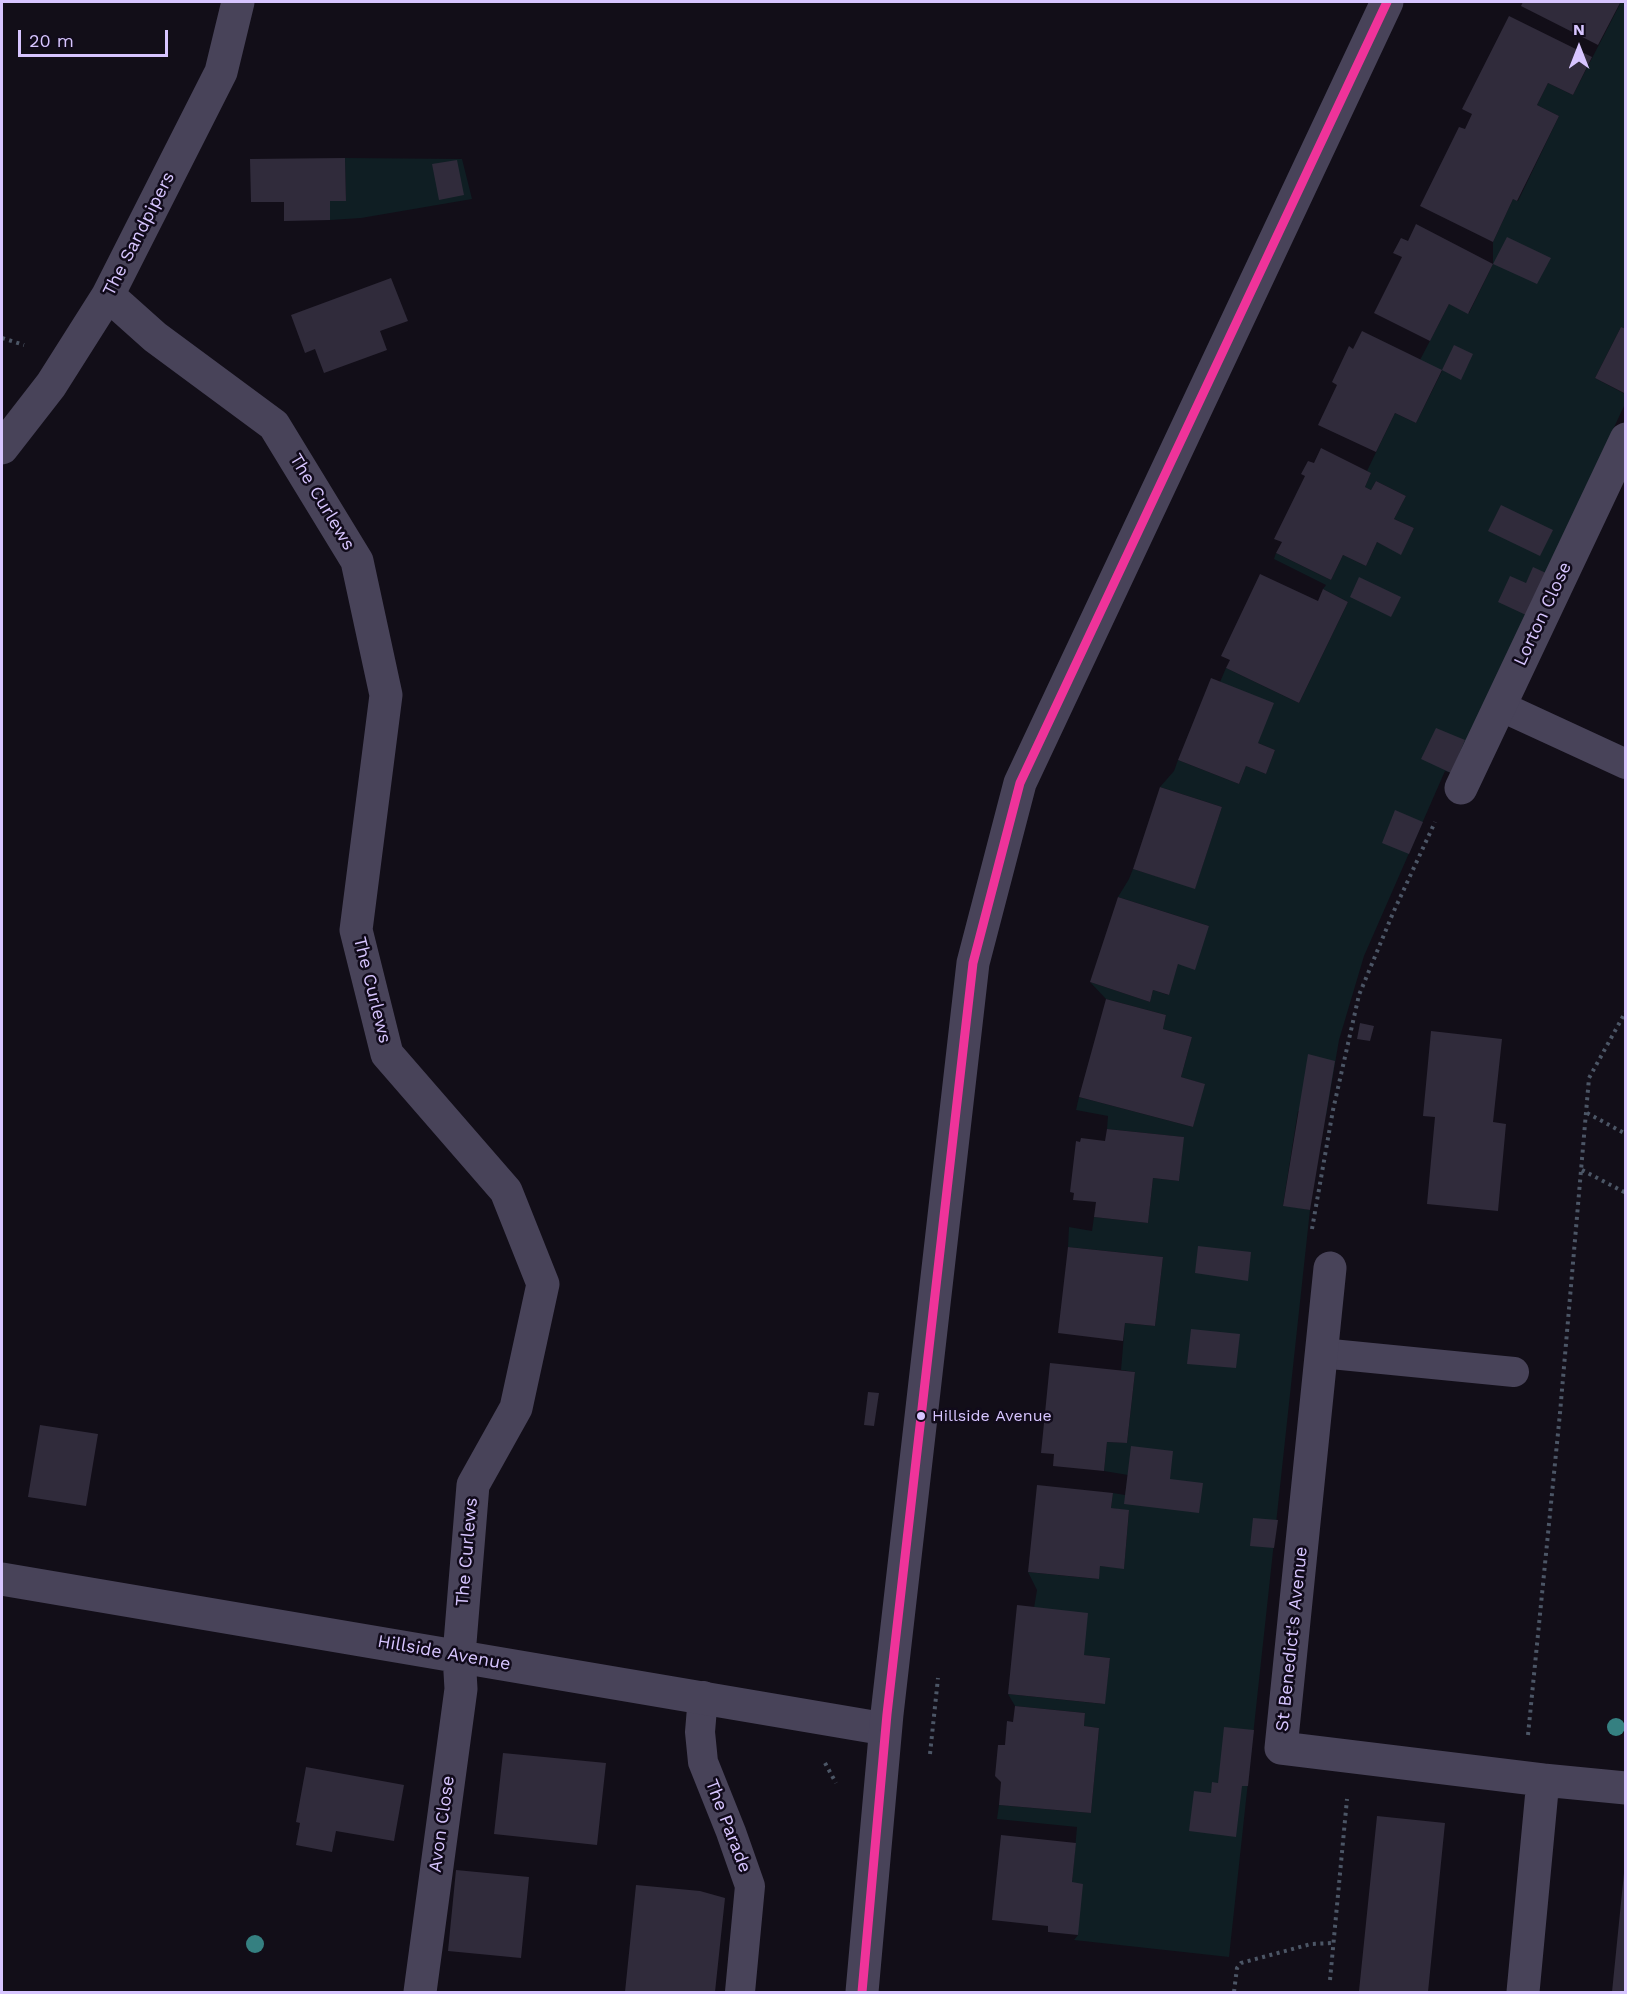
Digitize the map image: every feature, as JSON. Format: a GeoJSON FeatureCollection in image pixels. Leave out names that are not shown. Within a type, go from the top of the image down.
{"type":"FeatureCollection","features":[{"type":"Feature","properties":{"kind":"street","name":"The Sandpipers"},"geometry":{"type":"LineString","coordinates":[[2,448],[41,399],[108,295],[221,72],[238,2]]}},
{"type":"Feature","properties":{"kind":"street"},"geometry":{"type":"LineString","coordinates":[[862,1992],[885,1729],[974,963],[1020,783],[1387,2]]}},
{"type":"Feature","properties":{"kind":"street","name":"The Curlews"},"geometry":{"type":"LineString","coordinates":[[108,295],[154,337],[274,425],[357,561],[386,695],[356,930],[384,1043],[387,1054],[506,1191],[543,1284],[516,1408],[473,1485],[459,1655]]}},
{"type":"Feature","properties":{"kind":"street","name":"Lorton Close"},"geometry":{"type":"LineString","coordinates":[[1461,788],[1626,439]]}},
{"type":"Feature","properties":{"kind":"street","name":"St Benedict's Avenue"},"geometry":{"type":"LineString","coordinates":[[1330,1268],[1281,1748],[1351,1758],[1626,1788]]}},
{"type":"Feature","properties":{"kind":"street","name":"Hillside Avenue"},"geometry":{"type":"LineString","coordinates":[[2,1579],[703,1696],[885,1729]]}},
{"type":"Feature","properties":{"kind":"street","name":"Avon Close"},"geometry":{"type":"LineString","coordinates":[[420,1992],[461,1689],[459,1655]]}},
{"type":"Feature","properties":{"kind":"street"},"geometry":{"type":"LineString","coordinates":[[1523,1992],[1533,1778]]}},
{"type":"Feature","properties":{"kind":"lane"},"geometry":{"type":"LineString","coordinates":[[1500,706],[1626,764]]}},
{"type":"Feature","properties":{"kind":"lane"},"geometry":{"type":"LineString","coordinates":[[1321,1353],[1514,1372]]}},
{"type":"Feature","properties":{"kind":"lane","name":"The Parade"},"geometry":{"type":"LineString","coordinates":[[703,1696],[700,1732],[703,1762],[750,1886],[740,1992]]}},
{"type":"Feature","properties":{"kind":"path"},"geometry":{"type":"LineString","coordinates":[[1330,1268],[1312,1230],[1333,1110],[1359,995],[1393,913],[1439,813],[1461,788]]}},
{"type":"Feature","properties":{"kind":"path"},"geometry":{"type":"LineString","coordinates":[[1533,1778],[1560,1413],[1589,1078],[1626,1011]]}},
{"type":"Feature","properties":{"kind":"path"},"geometry":{"type":"LineString","coordinates":[[1587,1113],[1626,1134]]}},
{"type":"Feature","properties":{"kind":"path"},"geometry":{"type":"LineString","coordinates":[[1582,1170],[1626,1193]]}},
{"type":"Feature","properties":{"kind":"path"},"geometry":{"type":"LineString","coordinates":[[929,1761],[938,1677]]}},
{"type":"Feature","properties":{"kind":"path"},"geometry":{"type":"LineString","coordinates":[[1330,1980],[1351,1758]]}},
{"type":"Feature","properties":{"kind":"path"},"geometry":{"type":"LineString","coordinates":[[1234,1992],[1237,1968],[1241,1963],[1311,1944],[1333,1943]]}},
{"type":"Feature","properties":{"kind":"shaded area"},"geometry":{"type":"Polygon","coordinates":[[[1616,2],[1625,2],[1625,329],[1621,327],[1595,378],[1625,394],[1625,404],[1451,773],[1445,771],[1364,956],[1339,1040],[1326,1116],[1298,1111],[1283,1205],[1310,1210],[1229,1957],[1074,1940],[1078,1935],[1072,1882],[1077,1827],[997,1819],[999,1805],[1091,1813],[1099,1728],[1084,1726],[1085,1713],[1015,1706],[1008,1694],[1104,1704],[1110,1658],[1084,1655],[1034,1608],[1037,1590],[1028,1572],[1098,1579],[1100,1566],[1124,1568],[1129,1511],[1111,1508],[1113,1493],[1125,1495],[1128,1475],[1104,1471],[1107,1442],[1127,1443],[1135,1372],[1121,1370],[1125,1323],[1155,1326],[1163,1257],[1068,1247],[1069,1227],[1092,1231],[1094,1217],[1148,1223],[1153,1178],[1179,1181],[1183,1137],[1107,1129],[1108,1116],[1076,1110],[1079,1097],[1193,1127],[1204,1084],[1181,1077],[1192,1037],[1163,1029],[1166,1015],[1106,999],[1090,982],[1150,1002],[1153,990],[1168,995],[1178,964],[1209,926],[1118,897],[1133,869],[1195,888],[1222,807],[1160,787],[1174,771],[1178,760],[1239,784],[1246,766],[1266,774],[1275,750],[1258,743],[1220,682],[1226,668],[1299,703],[1348,602],[1323,589],[1326,585],[1274,559],[1276,553],[1331,580],[1343,555],[1366,566],[1377,542],[1401,554],[1414,528],[1394,519],[1406,496],[1376,481],[1371,490],[1365,487],[1371,473],[1367,471],[1395,413],[1416,423],[1442,371],[1420,360],[1449,304],[1469,313],[1493,264],[1493,242],[1513,199],[1518,201],[1559,116],[1537,105],[1548,83],[1573,95],[1620,4],[1616,2]]]}},
{"type":"Feature","properties":{"kind":"shaded area"},"geometry":{"type":"Polygon","coordinates":[[[345,158],[462,159],[472,199],[361,218],[330,220],[330,201],[346,201],[345,158]]]}},
{"type":"Feature","properties":{"kind":"building"},"geometry":{"type":"Polygon","coordinates":[[[1523,2],[1620,3],[1598,45],[1521,6],[1523,2]]]}},
{"type":"Feature","properties":{"kind":"building"},"geometry":{"type":"Polygon","coordinates":[[[1509,16],[1592,57],[1573,95],[1548,83],[1537,105],[1559,116],[1517,201],[1513,199],[1493,242],[1420,206],[1459,127],[1465,129],[1472,114],[1462,109],[1509,16]]]}},
{"type":"Feature","properties":{"kind":"building"},"geometry":{"type":"Polygon","coordinates":[[[345,158],[346,201],[330,201],[330,220],[284,221],[284,202],[251,202],[250,159],[345,158]]]}},
{"type":"Feature","properties":{"kind":"building"},"geometry":{"type":"Polygon","coordinates":[[[457,160],[464,195],[439,200],[432,164],[457,160]]]}},
{"type":"Feature","properties":{"kind":"building"},"geometry":{"type":"Polygon","coordinates":[[[1416,224],[1493,264],[1468,314],[1449,304],[1430,341],[1374,313],[1402,257],[1393,253],[1401,238],[1408,241],[1416,224]]]}},
{"type":"Feature","properties":{"kind":"building"},"geometry":{"type":"Polygon","coordinates":[[[1507,237],[1551,258],[1537,284],[1493,264],[1507,237]]]}},
{"type":"Feature","properties":{"kind":"building"},"geometry":{"type":"Polygon","coordinates":[[[391,278],[408,321],[380,331],[387,350],[324,373],[315,349],[305,353],[291,315],[391,278]]]}},
{"type":"Feature","properties":{"kind":"building"},"geometry":{"type":"Polygon","coordinates":[[[1621,327],[1626,329],[1626,394],[1595,378],[1621,327]]]}},
{"type":"Feature","properties":{"kind":"building"},"geometry":{"type":"Polygon","coordinates":[[[1362,331],[1442,370],[1416,423],[1395,413],[1376,452],[1318,425],[1337,385],[1332,382],[1349,346],[1353,349],[1362,331]]]}},
{"type":"Feature","properties":{"kind":"building"},"geometry":{"type":"Polygon","coordinates":[[[1454,345],[1473,354],[1461,380],[1442,370],[1454,345]]]}},
{"type":"Feature","properties":{"kind":"building"},"geometry":{"type":"Polygon","coordinates":[[[1321,448],[1371,473],[1365,487],[1371,490],[1376,481],[1406,496],[1394,519],[1414,528],[1401,555],[1377,542],[1366,566],[1343,555],[1331,580],[1276,553],[1282,542],[1274,539],[1305,476],[1301,474],[1308,461],[1314,463],[1321,448]]]}},
{"type":"Feature","properties":{"kind":"building"},"geometry":{"type":"Polygon","coordinates":[[[1501,505],[1553,530],[1540,556],[1488,531],[1501,505]]]}},
{"type":"Feature","properties":{"kind":"building"},"geometry":{"type":"Polygon","coordinates":[[[1533,567],[1546,573],[1526,615],[1498,602],[1510,576],[1526,583],[1533,567]]]}},
{"type":"Feature","properties":{"kind":"building"},"geometry":{"type":"Polygon","coordinates":[[[1260,574],[1318,601],[1323,589],[1348,602],[1299,703],[1226,668],[1230,660],[1221,656],[1260,574]]]}},
{"type":"Feature","properties":{"kind":"building"},"geometry":{"type":"Polygon","coordinates":[[[1359,577],[1401,597],[1391,617],[1350,597],[1359,577]]]}},
{"type":"Feature","properties":{"kind":"building"},"geometry":{"type":"Polygon","coordinates":[[[1211,678],[1274,703],[1258,743],[1275,750],[1266,774],[1246,766],[1239,784],[1178,760],[1211,678]]]}},
{"type":"Feature","properties":{"kind":"building"},"geometry":{"type":"Polygon","coordinates":[[[1436,728],[1465,740],[1451,773],[1421,759],[1436,728]]]}},
{"type":"Feature","properties":{"kind":"building"},"geometry":{"type":"Polygon","coordinates":[[[1160,787],[1222,807],[1195,889],[1133,869],[1160,787]]]}},
{"type":"Feature","properties":{"kind":"building"},"geometry":{"type":"Polygon","coordinates":[[[1395,810],[1423,822],[1409,854],[1382,843],[1395,810]]]}},
{"type":"Feature","properties":{"kind":"building"},"geometry":{"type":"Polygon","coordinates":[[[1118,897],[1209,926],[1195,970],[1178,964],[1169,995],[1153,990],[1150,1002],[1090,982],[1118,897]]]}},
{"type":"Feature","properties":{"kind":"building"},"geometry":{"type":"Polygon","coordinates":[[[1106,999],[1166,1015],[1163,1029],[1192,1037],[1181,1077],[1205,1084],[1193,1127],[1079,1097],[1106,999]]]}},
{"type":"Feature","properties":{"kind":"building"},"geometry":{"type":"Polygon","coordinates":[[[1360,1023],[1374,1026],[1370,1041],[1357,1039],[1360,1023]]]}},
{"type":"Feature","properties":{"kind":"building"},"geometry":{"type":"Polygon","coordinates":[[[1431,1031],[1502,1039],[1493,1122],[1506,1124],[1498,1211],[1427,1204],[1435,1117],[1423,1116],[1431,1031]]]}},
{"type":"Feature","properties":{"kind":"building"},"geometry":{"type":"Polygon","coordinates":[[[1308,1054],[1335,1061],[1310,1210],[1283,1206],[1308,1054]]]}},
{"type":"Feature","properties":{"kind":"building"},"geometry":{"type":"Polygon","coordinates":[[[1107,1129],[1184,1137],[1179,1181],[1153,1178],[1148,1223],[1094,1217],[1096,1202],[1073,1200],[1074,1193],[1070,1192],[1076,1141],[1080,1142],[1081,1138],[1105,1141],[1107,1129]]]}},
{"type":"Feature","properties":{"kind":"building"},"geometry":{"type":"Polygon","coordinates":[[[1198,1246],[1251,1252],[1248,1281],[1195,1273],[1198,1246]]]}},
{"type":"Feature","properties":{"kind":"building"},"geometry":{"type":"Polygon","coordinates":[[[1068,1247],[1163,1257],[1155,1326],[1125,1323],[1123,1341],[1058,1333],[1068,1247]]]}},
{"type":"Feature","properties":{"kind":"building"},"geometry":{"type":"Polygon","coordinates":[[[1191,1329],[1240,1334],[1236,1368],[1187,1364],[1191,1329]]]}},
{"type":"Feature","properties":{"kind":"building"},"geometry":{"type":"Polygon","coordinates":[[[1050,1363],[1135,1372],[1127,1443],[1107,1442],[1104,1471],[1053,1466],[1054,1454],[1041,1453],[1050,1363]]]}},
{"type":"Feature","properties":{"kind":"building"},"geometry":{"type":"Polygon","coordinates":[[[868,1392],[879,1393],[874,1426],[864,1425],[868,1392]]]}},
{"type":"Feature","properties":{"kind":"building"},"geometry":{"type":"Polygon","coordinates":[[[40,1425],[98,1434],[86,1506],[28,1497],[40,1425]]]}},
{"type":"Feature","properties":{"kind":"building"},"geometry":{"type":"Polygon","coordinates":[[[1131,1446],[1173,1451],[1170,1479],[1203,1483],[1199,1513],[1124,1504],[1131,1446]]]}},
{"type":"Feature","properties":{"kind":"building"},"geometry":{"type":"Polygon","coordinates":[[[1037,1485],[1113,1493],[1111,1508],[1129,1510],[1124,1569],[1100,1566],[1099,1579],[1028,1572],[1037,1485]]]}},
{"type":"Feature","properties":{"kind":"building"},"geometry":{"type":"Polygon","coordinates":[[[1253,1518],[1278,1520],[1274,1548],[1250,1546],[1253,1518]]]}},
{"type":"Feature","properties":{"kind":"building"},"geometry":{"type":"Polygon","coordinates":[[[1017,1605],[1088,1613],[1084,1655],[1110,1658],[1105,1704],[1008,1694],[1017,1605]]]}},
{"type":"Feature","properties":{"kind":"building"},"geometry":{"type":"Polygon","coordinates":[[[1015,1706],[1085,1713],[1084,1726],[1099,1728],[1091,1813],[999,1805],[1001,1782],[995,1776],[998,1745],[1005,1745],[1007,1721],[1013,1722],[1015,1706]]]}},
{"type":"Feature","properties":{"kind":"building"},"geometry":{"type":"Polygon","coordinates":[[[1224,1727],[1254,1730],[1248,1786],[1242,1786],[1236,1837],[1189,1831],[1194,1791],[1211,1793],[1212,1782],[1218,1783],[1224,1727]]]}},
{"type":"Feature","properties":{"kind":"building"},"geometry":{"type":"Polygon","coordinates":[[[503,1753],[606,1763],[597,1845],[494,1834],[503,1753]]]}},
{"type":"Feature","properties":{"kind":"building"},"geometry":{"type":"Polygon","coordinates":[[[306,1767],[404,1785],[394,1841],[336,1831],[332,1852],[296,1845],[300,1823],[296,1822],[306,1767]]]}},
{"type":"Feature","properties":{"kind":"building"},"geometry":{"type":"Polygon","coordinates":[[[1377,1816],[1445,1823],[1428,1992],[1359,1991],[1377,1816]]]}},
{"type":"Feature","properties":{"kind":"building"},"geometry":{"type":"Polygon","coordinates":[[[1001,1835],[1076,1843],[1072,1882],[1083,1884],[1078,1935],[1048,1932],[1048,1926],[992,1920],[1001,1835]]]}},
{"type":"Feature","properties":{"kind":"building"},"geometry":{"type":"Polygon","coordinates":[[[456,1870],[529,1877],[521,1958],[448,1951],[456,1870]]]}},
{"type":"Feature","properties":{"kind":"building"},"geometry":{"type":"Polygon","coordinates":[[[1624,1873],[1626,1873],[1626,1992],[1612,1992],[1624,1873]]]}},
{"type":"Feature","properties":{"kind":"building"},"geometry":{"type":"Polygon","coordinates":[[[636,1885],[700,1891],[725,1898],[715,1992],[625,1992],[636,1885]]]}},
{"type":"Feature","properties":{"kind":"transit line"},"geometry":{"type":"LineString","coordinates":[[862,1992],[887,1714],[973,963],[1020,783],[1387,2]]}},
{"type":"Feature","properties":{"kind":"place","name":"Hillside Avenue"},"geometry":{"type":"Point","coordinates":[921,1416]}}]}
